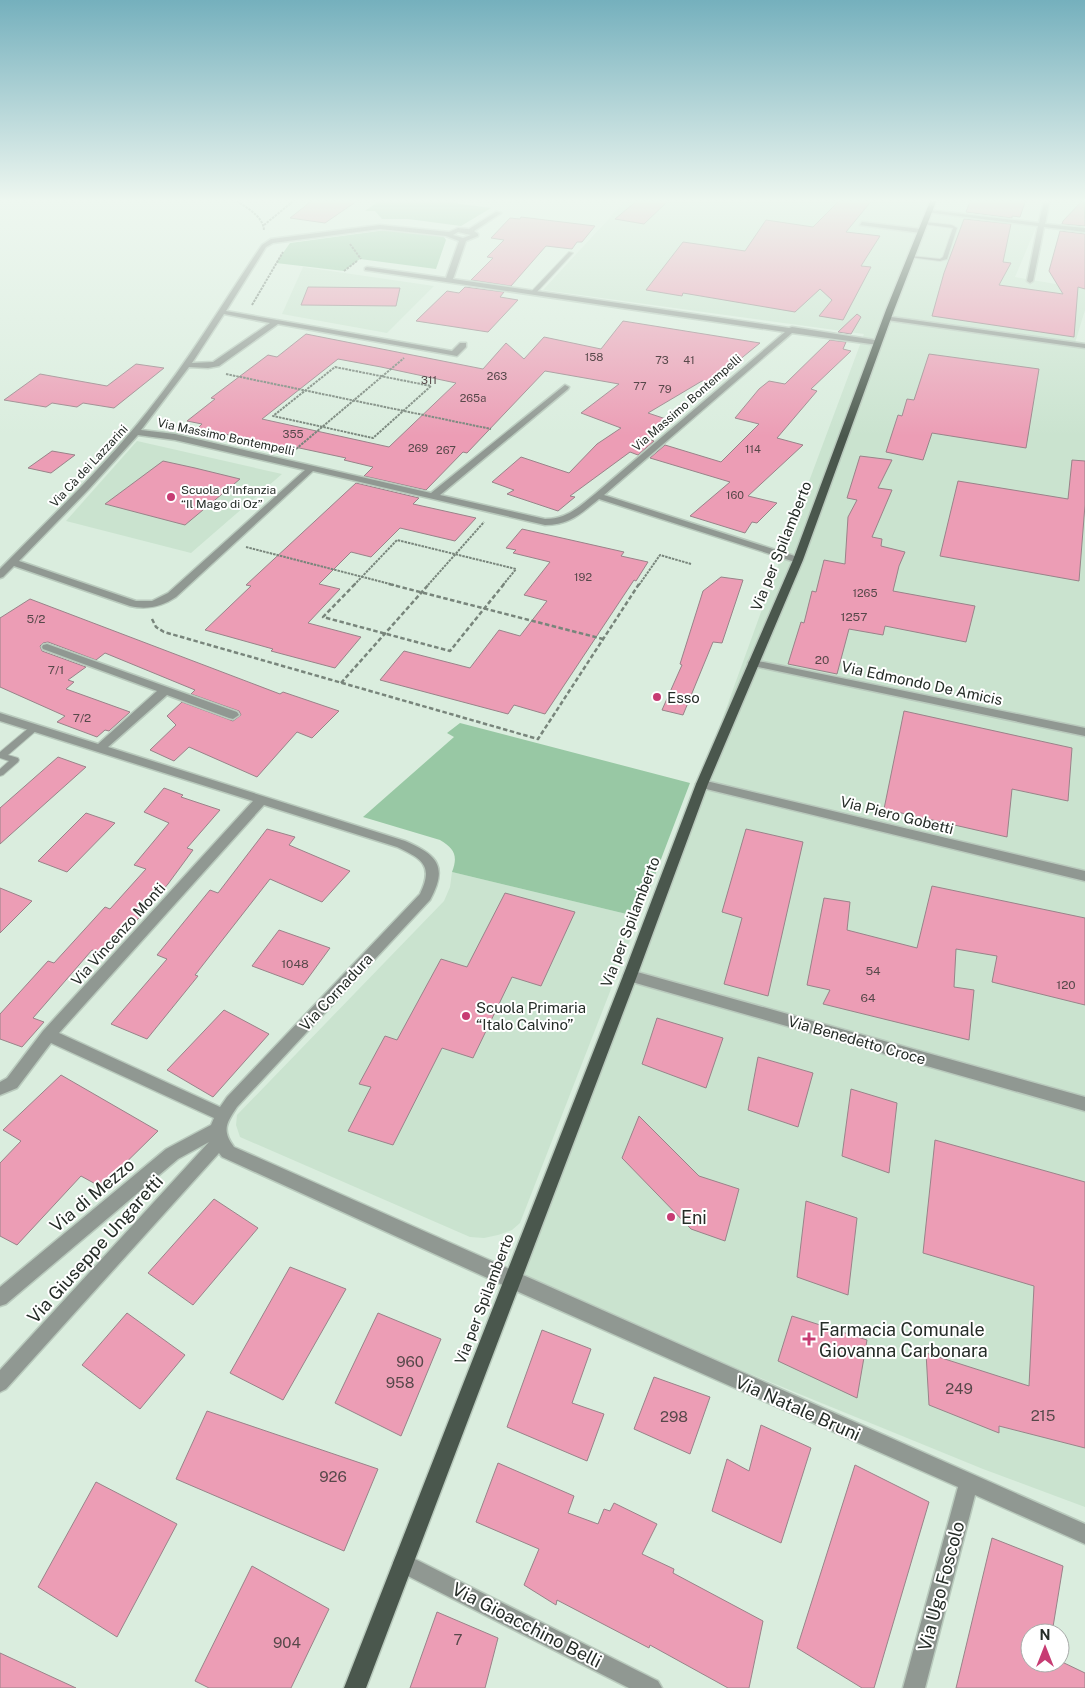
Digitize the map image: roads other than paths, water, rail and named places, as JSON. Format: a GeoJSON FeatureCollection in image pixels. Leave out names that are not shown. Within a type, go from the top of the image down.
{"type":"FeatureCollection","features":[{"type":"Feature","properties":{"kind":"main road","name":"Via per Spilamberto"},"geometry":{"type":"LineString","coordinates":[[355,1688],[630,976],[702,784],[798,560],[903,278]]}},
{"type":"Feature","properties":{"kind":"street","name":"Via Cà dei Lazzarini"},"geometry":{"type":"LineString","coordinates":[[0,575],[86,488],[136,432],[186,365],[244,278]]}},
{"type":"Feature","properties":{"kind":"street"},"geometry":{"type":"LineString","coordinates":[[427,278],[792,329],[878,343]]}},
{"type":"Feature","properties":{"kind":"street"},"geometry":{"type":"LineString","coordinates":[[222,312],[454,354],[463,345]]}},
{"type":"Feature","properties":{"kind":"street"},"geometry":{"type":"LineString","coordinates":[[887,318],[1085,346]]}},
{"type":"Feature","properties":{"kind":"street"},"geometry":{"type":"LineString","coordinates":[[186,365],[208,366],[222,361],[276,322]]}},
{"type":"Feature","properties":{"kind":"street","name":"Via Massimo Bontempelli"},"geometry":{"type":"LineString","coordinates":[[136,432],[175,437],[495,510],[556,522],[570,518],[598,496],[792,329]]}},
{"type":"Feature","properties":{"kind":"street"},"geometry":{"type":"LineString","coordinates":[[433,496],[564,387]]}},
{"type":"Feature","properties":{"kind":"street","name":"Via Massimo Bontempelli"},"geometry":{"type":"LineString","coordinates":[[13,562],[126,601],[151,606],[172,595],[312,468]]}},
{"type":"Feature","properties":{"kind":"street"},"geometry":{"type":"LineString","coordinates":[[598,496],[798,560]]}},
{"type":"Feature","properties":{"kind":"street"},"geometry":{"type":"LineString","coordinates":[[47,647],[233,715]]}},
{"type":"Feature","properties":{"kind":"street","name":"Via Edmondo De Amicis"},"geometry":{"type":"LineString","coordinates":[[753,663],[1085,732]]}},
{"type":"Feature","properties":{"kind":"street"},"geometry":{"type":"LineString","coordinates":[[99,749],[164,691]]}},
{"type":"Feature","properties":{"kind":"street","name":"Via Cornadura"},"geometry":{"type":"LineString","coordinates":[[0,717],[408,847],[426,857],[433,864],[432,885],[425,897],[232,1102],[220,1129]]}},
{"type":"Feature","properties":{"kind":"street","name":"Via Piero Gobetti"},"geometry":{"type":"LineString","coordinates":[[702,784],[1085,876]]}},
{"type":"Feature","properties":{"kind":"street","name":"Via Vincenzo Monti"},"geometry":{"type":"LineString","coordinates":[[0,1089],[12,1083],[48,1036],[261,800]]}},
{"type":"Feature","properties":{"kind":"street","name":"Via Benedetto Croce"},"geometry":{"type":"LineString","coordinates":[[630,976],[1085,1104]]}},
{"type":"Feature","properties":{"kind":"street"},"geometry":{"type":"LineString","coordinates":[[48,1036],[220,1129],[228,1152],[266,1171],[511,1280]]}},
{"type":"Feature","properties":{"kind":"street","name":"Via di Mezzo"},"geometry":{"type":"LineString","coordinates":[[0,1298],[172,1154],[220,1129]]}},
{"type":"Feature","properties":{"kind":"street","name":"Via Giuseppe Ungaretti"},"geometry":{"type":"LineString","coordinates":[[0,1383],[220,1129]]}},
{"type":"Feature","properties":{"kind":"street","name":"Via Natale Bruni"},"geometry":{"type":"LineString","coordinates":[[511,1280],[968,1484],[1085,1534]]}},
{"type":"Feature","properties":{"kind":"street","name":"Via Ugo Foscolo"},"geometry":{"type":"LineString","coordinates":[[914,1688],[968,1484]]}},
{"type":"Feature","properties":{"kind":"street","name":"Via Gioacchino Belli"},"geometry":{"type":"LineString","coordinates":[[403,1563],[651,1688]]}},
{"type":"Feature","properties":{"kind":"lane"},"geometry":{"type":"LineString","coordinates":[[533,293],[547,278]]}},
{"type":"Feature","properties":{"kind":"lane"},"geometry":{"type":"LineString","coordinates":[[1,755],[34,728]]}},
{"type":"Feature","properties":{"kind":"lane"},"geometry":{"type":"LineString","coordinates":[[0,772],[15,760],[1,755]]}},
{"type":"Feature","properties":{"kind":"place","name":"Scuola d’Infanzia “Il Mago di Oz”"},"geometry":{"type":"Point","coordinates":[171,497]}},
{"type":"Feature","properties":{"kind":"place","name":"Esso"},"geometry":{"type":"Point","coordinates":[657,697]}},
{"type":"Feature","properties":{"kind":"place","name":"Scuola Primaria “Italo Calvino”"},"geometry":{"type":"Point","coordinates":[466,1016]}},
{"type":"Feature","properties":{"kind":"place","name":"Eni"},"geometry":{"type":"Point","coordinates":[671,1217]}},
{"type":"Feature","properties":{"kind":"place","name":"Farmacia Comunale Giovanna Carbonara"},"geometry":{"type":"Point","coordinates":[809,1339]}}]}
